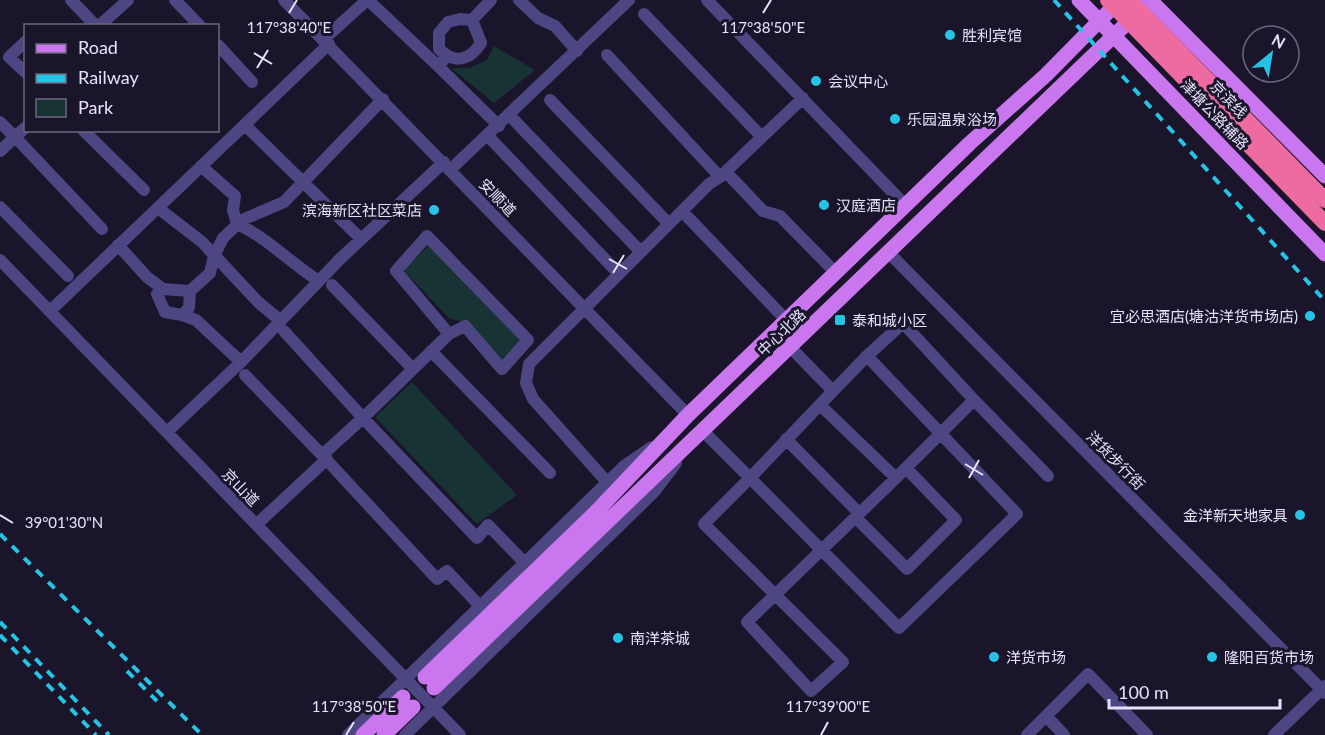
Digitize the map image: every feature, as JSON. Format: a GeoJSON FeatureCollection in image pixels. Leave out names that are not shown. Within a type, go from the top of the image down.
{"type":"FeatureCollection","features":[{"type":"Feature","properties":{"kind":"highway","name":"京滨线"},"geometry":{"type":"LineString","coordinates":[[1108,0],[1325,223]]}},
{"type":"Feature","properties":{"kind":"highway","name":"京滨线"},"geometry":{"type":"LineString","coordinates":[[1129,0],[1325,200]]}},
{"type":"Feature","properties":{"kind":"main road","name":"津塘公路辅路"},"geometry":{"type":"LineString","coordinates":[[1078,0],[1325,254]]}},
{"type":"Feature","properties":{"kind":"main road"},"geometry":{"type":"LineString","coordinates":[[1072,49],[1082,28],[1083,13],[1078,0]]}},
{"type":"Feature","properties":{"kind":"main road","name":"中心北路"},"geometry":{"type":"LineString","coordinates":[[1120,0],[1107,29],[1084,64],[704,432],[430,682],[688,415],[906,206],[1072,49],[1107,29],[1151,0]]}},
{"type":"Feature","properties":{"kind":"main road"},"geometry":{"type":"LineString","coordinates":[[1151,0],[1325,176]]}},
{"type":"Feature","properties":{"kind":"main road"},"geometry":{"type":"LineString","coordinates":[[363,735],[408,702],[384,735]]}},
{"type":"Feature","properties":{"kind":"street"},"geometry":{"type":"LineString","coordinates":[[71,0],[96,24]]}},
{"type":"Feature","properties":{"kind":"street"},"geometry":{"type":"LineString","coordinates":[[100,24],[128,0]]}},
{"type":"Feature","properties":{"kind":"street"},"geometry":{"type":"LineString","coordinates":[[176,0],[198,24]]}},
{"type":"Feature","properties":{"kind":"street","name":"安顺道"},"geometry":{"type":"LineString","coordinates":[[284,0],[383,99],[688,415]]}},
{"type":"Feature","properties":{"kind":"street"},"geometry":{"type":"LineString","coordinates":[[50,311],[245,125],[367,0],[442,61],[499,126]]}},
{"type":"Feature","properties":{"kind":"street"},"geometry":{"type":"LineString","coordinates":[[442,61],[439,33],[448,22],[472,20],[491,0]]}},
{"type":"Feature","properties":{"kind":"street"},"geometry":{"type":"LineString","coordinates":[[519,0],[538,18],[555,26],[577,51]]}},
{"type":"Feature","properties":{"kind":"street"},"geometry":{"type":"LineString","coordinates":[[167,432],[282,326],[319,281],[361,239],[447,166],[488,136],[629,0]]}},
{"type":"Feature","properties":{"kind":"street"},"geometry":{"type":"LineString","coordinates":[[707,0],[906,206]]}},
{"type":"Feature","properties":{"kind":"street"},"geometry":{"type":"LineString","coordinates":[[644,14],[762,137]]}},
{"type":"Feature","properties":{"kind":"street"},"geometry":{"type":"LineString","coordinates":[[442,61],[461,60],[474,55],[481,43],[472,20]]}},
{"type":"Feature","properties":{"kind":"street"},"geometry":{"type":"LineString","coordinates":[[24,43],[9,57],[24,71]]}},
{"type":"Feature","properties":{"kind":"street"},"geometry":{"type":"LineString","coordinates":[[219,46],[252,82]]}},
{"type":"Feature","properties":{"kind":"street"},"geometry":{"type":"LineString","coordinates":[[607,55],[723,175],[763,211],[780,216],[837,273]]}},
{"type":"Feature","properties":{"kind":"street"},"geometry":{"type":"LineString","coordinates":[[607,483],[533,399],[526,383],[529,364],[709,184],[723,175],[803,98]]}},
{"type":"Feature","properties":{"kind":"street"},"geometry":{"type":"LineString","coordinates":[[182,315],[189,308],[190,291],[210,273],[214,256],[223,238],[237,224],[284,202],[383,99]]}},
{"type":"Feature","properties":{"kind":"street"},"geometry":{"type":"LineString","coordinates":[[550,100],[669,224]]}},
{"type":"Feature","properties":{"kind":"street"},"geometry":{"type":"LineString","coordinates":[[510,116],[641,252]]}},
{"type":"Feature","properties":{"kind":"street"},"geometry":{"type":"LineString","coordinates":[[0,122],[102,229]]}},
{"type":"Feature","properties":{"kind":"street"},"geometry":{"type":"LineString","coordinates":[[245,125],[361,239]]}},
{"type":"Feature","properties":{"kind":"street"},"geometry":{"type":"LineString","coordinates":[[0,151],[24,130]]}},
{"type":"Feature","properties":{"kind":"street"},"geometry":{"type":"LineString","coordinates":[[85,132],[144,190]]}},
{"type":"Feature","properties":{"kind":"street"},"geometry":{"type":"LineString","coordinates":[[488,136],[619,274]]}},
{"type":"Feature","properties":{"kind":"street"},"geometry":{"type":"LineString","coordinates":[[201,166],[235,196],[233,210],[237,224],[259,234],[297,267],[319,281]]}},
{"type":"Feature","properties":{"kind":"street"},"geometry":{"type":"LineString","coordinates":[[0,207],[68,276]]}},
{"type":"Feature","properties":{"kind":"street"},"geometry":{"type":"LineString","coordinates":[[158,208],[201,242],[282,326],[363,418],[477,538],[488,525],[524,562]]}},
{"type":"Feature","properties":{"kind":"street"},"geometry":{"type":"LineString","coordinates":[[682,211],[787,321]]}},
{"type":"Feature","properties":{"kind":"street"},"geometry":{"type":"LineString","coordinates":[[257,524],[449,334],[465,326],[502,369],[528,340],[427,236],[396,271],[449,334]]}},
{"type":"Feature","properties":{"kind":"street"},"geometry":{"type":"LineString","coordinates":[[118,245],[147,277],[163,289],[190,291]]}},
{"type":"Feature","properties":{"kind":"street","name":"洋货步行街"},"geometry":{"type":"LineString","coordinates":[[889,253],[1324,689]]}},
{"type":"Feature","properties":{"kind":"street","name":"京山道"},"geometry":{"type":"LineString","coordinates":[[0,260],[460,735]]}},
{"type":"Feature","properties":{"kind":"street"},"geometry":{"type":"LineString","coordinates":[[332,285],[413,369]]}},
{"type":"Feature","properties":{"kind":"street"},"geometry":{"type":"LineString","coordinates":[[163,289],[157,294],[165,312],[196,320],[241,362]]}},
{"type":"Feature","properties":{"kind":"street"},"geometry":{"type":"LineString","coordinates":[[974,400],[942,435],[906,468],[857,515],[776,594],[747,622],[811,691],[843,662],[776,594],[704,524],[867,356],[903,323],[1048,477]]}},
{"type":"Feature","properties":{"kind":"street"},"geometry":{"type":"LineString","coordinates":[[791,348],[833,391]]}},
{"type":"Feature","properties":{"kind":"street"},"geometry":{"type":"LineString","coordinates":[[431,351],[550,473]]}},
{"type":"Feature","properties":{"kind":"street"},"geometry":{"type":"LineString","coordinates":[[704,432],[899,628],[1017,513],[867,356]]}},
{"type":"Feature","properties":{"kind":"street"},"geometry":{"type":"LineString","coordinates":[[245,375],[437,579],[447,571],[479,605]]}},
{"type":"Feature","properties":{"kind":"street"},"geometry":{"type":"LineString","coordinates":[[820,405],[896,478]]}},
{"type":"Feature","properties":{"kind":"street"},"geometry":{"type":"LineString","coordinates":[[348,735],[624,466],[672,432]]}},
{"type":"Feature","properties":{"kind":"street"},"geometry":{"type":"LineString","coordinates":[[786,439],[907,569],[956,520],[906,468]]}},
{"type":"Feature","properties":{"kind":"street"},"geometry":{"type":"LineString","coordinates":[[405,735],[654,492],[687,448]]}},
{"type":"Feature","properties":{"kind":"street"},"geometry":{"type":"LineString","coordinates":[[1027,735],[1088,674],[1147,735]]}},
{"type":"Feature","properties":{"kind":"street"},"geometry":{"type":"LineString","coordinates":[[1274,735],[1324,689]]}},
{"type":"Feature","properties":{"kind":"street"},"geometry":{"type":"LineString","coordinates":[[1046,716],[1064,735]]}},
{"type":"Feature","properties":{"kind":"green space"},"geometry":{"type":"Polygon","coordinates":[[[494,46],[535,70],[494,103],[451,68],[469,68],[487,60],[494,46]]]}},
{"type":"Feature","properties":{"kind":"green space"},"geometry":{"type":"Polygon","coordinates":[[[429,245],[524,338],[500,361],[463,322],[449,318],[403,270],[429,245]]]}},
{"type":"Feature","properties":{"kind":"green space"},"geometry":{"type":"Polygon","coordinates":[[[412,382],[517,495],[477,524],[375,417],[412,382]]]}},
{"type":"Feature","properties":{"kind":"railway"},"geometry":{"type":"LineString","coordinates":[[1054,0],[1325,301]]}},
{"type":"Feature","properties":{"kind":"railway"},"geometry":{"type":"LineString","coordinates":[[0,534],[202,735]]}},
{"type":"Feature","properties":{"kind":"railway"},"geometry":{"type":"LineString","coordinates":[[0,622],[109,735]]}},
{"type":"Feature","properties":{"kind":"railway"},"geometry":{"type":"LineString","coordinates":[[0,635],[96,735]]}},
{"type":"Feature","properties":{"kind":"railway"},"geometry":{"type":"LineString","coordinates":[[127,671],[157,701]]}},
{"type":"Feature","properties":{"kind":"place","name":"胜利宾馆"},"geometry":{"type":"Point","coordinates":[950,35]}},
{"type":"Feature","properties":{"kind":"place","name":"会议中心"},"geometry":{"type":"Point","coordinates":[816,81]}},
{"type":"Feature","properties":{"kind":"place","name":"乐园温泉浴场"},"geometry":{"type":"Point","coordinates":[895,119]}},
{"type":"Feature","properties":{"kind":"place","name":"汉庭酒店"},"geometry":{"type":"Point","coordinates":[824,205]}},
{"type":"Feature","properties":{"kind":"place","name":"滨海新区社区菜店"},"geometry":{"type":"Point","coordinates":[434,210]}},
{"type":"Feature","properties":{"kind":"place","name":"宜必思酒店(塘沽洋货市场店)"},"geometry":{"type":"Point","coordinates":[1310,316]}},
{"type":"Feature","properties":{"kind":"place","name":"泰和城小区"},"geometry":{"type":"Point","coordinates":[840,320]}},
{"type":"Feature","properties":{"kind":"place","name":"金洋新天地家具"},"geometry":{"type":"Point","coordinates":[1300,515]}},
{"type":"Feature","properties":{"kind":"place","name":"南洋茶城"},"geometry":{"type":"Point","coordinates":[618,638]}},
{"type":"Feature","properties":{"kind":"place","name":"洋货市场"},"geometry":{"type":"Point","coordinates":[994,657]}},
{"type":"Feature","properties":{"kind":"place","name":"隆阳百货市场"},"geometry":{"type":"Point","coordinates":[1212,657]}}]}
